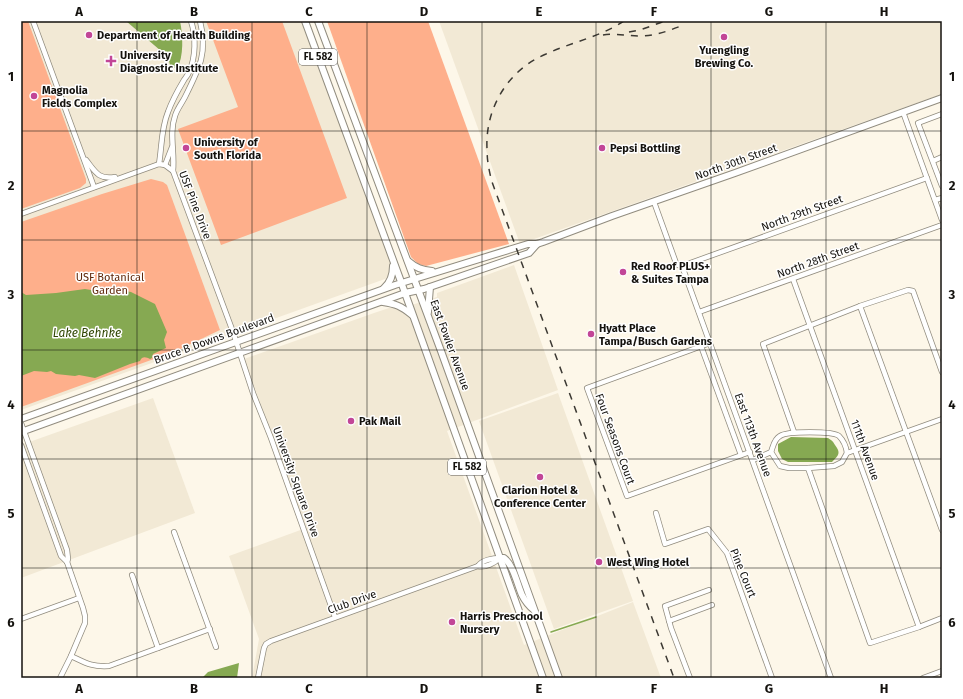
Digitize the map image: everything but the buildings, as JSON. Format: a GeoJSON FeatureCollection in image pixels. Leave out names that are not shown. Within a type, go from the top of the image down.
{"type":"FeatureCollection","features":[{"type":"Feature","properties":{"kind":"main road","name":"FL 582"},"geometry":{"type":"LineString","coordinates":[[305,21],[394,262],[543,678]]}},
{"type":"Feature","properties":{"kind":"main road","name":"East Fowler Avenue"},"geometry":{"type":"LineString","coordinates":[[318,21],[419,290],[559,678]]}},
{"type":"Feature","properties":{"kind":"main road","name":"North 30th Street"},"geometry":{"type":"LineString","coordinates":[[414,279],[528,244],[537,244],[942,98]]}},
{"type":"Feature","properties":{"kind":"main road","name":"North 30th Street"},"geometry":{"type":"LineString","coordinates":[[405,293],[430,287],[529,253],[537,244]]}},
{"type":"Feature","properties":{"kind":"main road"},"geometry":{"type":"LineString","coordinates":[[408,261],[413,266],[422,270],[436,272]]}},
{"type":"Feature","properties":{"kind":"main road"},"geometry":{"type":"LineString","coordinates":[[382,290],[388,285],[391,279],[394,262]]}},
{"type":"Feature","properties":{"kind":"main road","name":"Bruce B Downs Boulevard"},"geometry":{"type":"LineString","coordinates":[[21,419],[236,341],[414,279]]}},
{"type":"Feature","properties":{"kind":"main road"},"geometry":{"type":"LineString","coordinates":[[427,313],[430,287]]}},
{"type":"Feature","properties":{"kind":"main road","name":"Bruce B Downs Boulevard"},"geometry":{"type":"LineString","coordinates":[[22,431],[405,293]]}},
{"type":"Feature","properties":{"kind":"main road"},"geometry":{"type":"LineString","coordinates":[[381,302],[396,304],[413,316]]}},
{"type":"Feature","properties":{"kind":"main road"},"geometry":{"type":"LineString","coordinates":[[500,558],[507,560],[512,568],[522,596],[535,611]]}},
{"type":"Feature","properties":{"kind":"street"},"geometry":{"type":"LineString","coordinates":[[34,21],[94,187]]}},
{"type":"Feature","properties":{"kind":"street"},"geometry":{"type":"LineString","coordinates":[[159,164],[163,129],[168,112],[189,72],[192,61],[194,29],[191,21]]}},
{"type":"Feature","properties":{"kind":"street"},"geometry":{"type":"LineString","coordinates":[[173,171],[174,161],[172,130],[175,116],[201,61],[203,46],[200,21]]}},
{"type":"Feature","properties":{"kind":"street"},"geometry":{"type":"LineString","coordinates":[[903,112],[942,220]]}},
{"type":"Feature","properties":{"kind":"street"},"geometry":{"type":"LineString","coordinates":[[942,114],[918,123],[942,186]]}},
{"type":"Feature","properties":{"kind":"street"},"geometry":{"type":"LineString","coordinates":[[163,129],[172,130]]}},
{"type":"Feature","properties":{"kind":"street"},"geometry":{"type":"LineString","coordinates":[[165,165],[173,143]]}},
{"type":"Feature","properties":{"kind":"street"},"geometry":{"type":"LineString","coordinates":[[82,156],[98,175],[110,178],[129,174]]}},
{"type":"Feature","properties":{"kind":"street"},"geometry":{"type":"LineString","coordinates":[[933,161],[942,157]]}},
{"type":"Feature","properties":{"kind":"street","name":"USF Pine Drive"},"geometry":{"type":"LineString","coordinates":[[21,214],[129,174],[159,164],[165,165],[173,171],[236,341],[239,353]]}},
{"type":"Feature","properties":{"kind":"street","name":"North 29th Street"},"geometry":{"type":"LineString","coordinates":[[682,266],[927,178]]}},
{"type":"Feature","properties":{"kind":"street"},"geometry":{"type":"LineString","coordinates":[[935,200],[942,198]]}},
{"type":"Feature","properties":{"kind":"street","name":"East 113th Avenue"},"geometry":{"type":"LineString","coordinates":[[654,202],[676,263],[682,266],[831,678]]}},
{"type":"Feature","properties":{"kind":"street","name":"North 28th Street"},"geometry":{"type":"LineString","coordinates":[[699,312],[942,225]]}},
{"type":"Feature","properties":{"kind":"street","name":"111th Avenue"},"geometry":{"type":"LineString","coordinates":[[793,279],[919,627]]}},
{"type":"Feature","properties":{"kind":"street"},"geometry":{"type":"LineString","coordinates":[[794,432],[763,344],[860,306],[908,290],[913,291],[942,372]]}},
{"type":"Feature","properties":{"kind":"street"},"geometry":{"type":"LineString","coordinates":[[860,306],[942,530]]}},
{"type":"Feature","properties":{"kind":"street","name":"Four Seasons Court"},"geometry":{"type":"LineString","coordinates":[[710,343],[587,388],[627,496],[750,452]]}},
{"type":"Feature","properties":{"kind":"street"},"geometry":{"type":"LineString","coordinates":[[701,346],[741,455]]}},
{"type":"Feature","properties":{"kind":"street","name":"University Square Drive"},"geometry":{"type":"LineString","coordinates":[[239,353],[335,617]]}},
{"type":"Feature","properties":{"kind":"street"},"geometry":{"type":"LineString","coordinates":[[847,453],[942,419]]}},
{"type":"Feature","properties":{"kind":"street"},"geometry":{"type":"LineString","coordinates":[[21,423],[22,431],[67,550],[67,562],[85,616],[85,623],[60,678]]}},
{"type":"Feature","properties":{"kind":"street"},"geometry":{"type":"LineString","coordinates":[[753,460],[771,452],[774,443],[779,436],[794,432],[828,433],[838,435],[846,445],[847,453],[842,462],[834,466],[789,468],[780,466],[771,452]]}},
{"type":"Feature","properties":{"kind":"street"},"geometry":{"type":"LineString","coordinates":[[21,445],[61,556],[67,562]]}},
{"type":"Feature","properties":{"kind":"street"},"geometry":{"type":"LineString","coordinates":[[808,468],[870,643],[941,619],[942,625]]}},
{"type":"Feature","properties":{"kind":"street","name":"Pine Court"},"geometry":{"type":"LineString","coordinates":[[656,513],[665,544],[708,529],[727,553],[772,678]]}},
{"type":"Feature","properties":{"kind":"street"},"geometry":{"type":"LineString","coordinates":[[174,532],[216,647]]}},
{"type":"Feature","properties":{"kind":"street","name":"Club Drive"},"geometry":{"type":"LineString","coordinates":[[258,678],[263,651],[268,642],[478,566],[481,567],[495,562],[500,558]]}},
{"type":"Feature","properties":{"kind":"street"},"geometry":{"type":"LineString","coordinates":[[132,575],[158,648]]}},
{"type":"Feature","properties":{"kind":"street"},"geometry":{"type":"LineString","coordinates":[[690,678],[665,606],[709,590]]}},
{"type":"Feature","properties":{"kind":"street"},"geometry":{"type":"LineString","coordinates":[[21,619],[79,598]]}},
{"type":"Feature","properties":{"kind":"street"},"geometry":{"type":"LineString","coordinates":[[669,620],[712,605]]}},
{"type":"Feature","properties":{"kind":"street"},"geometry":{"type":"LineString","coordinates":[[71,656],[90,665],[98,667],[109,666],[210,629]]}},
{"type":"Feature","properties":{"kind":"street"},"geometry":{"type":"LineString","coordinates":[[923,678],[931,677],[942,671]]}},
{"type":"Feature","properties":{"kind":"shaded area","name":"University of South Florida"},"geometry":{"type":"Polygon","coordinates":[[[21,21],[305,21],[396,275],[21,410],[21,21]]]}},
{"type":"Feature","properties":{"kind":"shaded area"},"geometry":{"type":"Polygon","coordinates":[[[439,21],[942,21],[942,94],[520,244],[439,21]]]}},
{"type":"Feature","properties":{"kind":"shaded area"},"geometry":{"type":"Polygon","coordinates":[[[514,265],[558,390],[447,431],[524,645],[633,602],[661,678],[252,678],[259,639],[229,556],[306,528],[244,359],[392,307],[399,309],[437,297],[437,293],[514,265]]]}},
{"type":"Feature","properties":{"kind":"shaded area"},"geometry":{"type":"Polygon","coordinates":[[[558,393],[633,601],[554,629],[479,421],[558,393]]]}},
{"type":"Feature","properties":{"kind":"shaded area"},"geometry":{"type":"Polygon","coordinates":[[[153,398],[195,513],[21,578],[21,445],[153,398]]]}},
{"type":"Feature","properties":{"kind":"green space"},"geometry":{"type":"Polygon","coordinates":[[[21,21],[28,21],[86,179],[86,183],[80,188],[21,209],[21,21]]]}},
{"type":"Feature","properties":{"kind":"green space"},"geometry":{"type":"Polygon","coordinates":[[[206,21],[282,21],[347,198],[221,245],[178,129],[238,107],[206,21]]]}},
{"type":"Feature","properties":{"kind":"green space"},"geometry":{"type":"Polygon","coordinates":[[[327,21],[428,21],[509,244],[426,266],[418,264],[411,257],[327,21]]]}},
{"type":"Feature","properties":{"kind":"green space","name":"USF Botanical Garden"},"geometry":{"type":"Polygon","coordinates":[[[151,179],[163,182],[167,185],[220,330],[176,351],[21,407],[21,222],[151,179]]]}},
{"type":"Feature","properties":{"kind":"water"},"geometry":{"type":"Polygon","coordinates":[[[126,21],[180,21],[182,46],[181,58],[177,69],[170,65],[168,57],[126,21]]]}},
{"type":"Feature","properties":{"kind":"water","name":"Lake Behnke"},"geometry":{"type":"Polygon","coordinates":[[[85,289],[97,291],[120,290],[131,292],[155,304],[167,332],[164,340],[166,348],[153,354],[152,358],[150,359],[146,357],[143,358],[140,361],[95,378],[79,375],[56,374],[51,371],[34,371],[21,376],[21,292],[26,295],[85,289]]]}},
{"type":"Feature","properties":{"kind":"water"},"geometry":{"type":"Polygon","coordinates":[[[791,437],[828,438],[832,441],[839,452],[832,462],[788,462],[782,459],[778,451],[778,444],[791,437]]]}},
{"type":"Feature","properties":{"kind":"water"},"geometry":{"type":"Polygon","coordinates":[[[239,663],[237,678],[200,678],[208,672],[239,663]]]}},
{"type":"Feature","properties":{"kind":"waterway"},"geometry":{"type":"LineString","coordinates":[[551,632],[596,617]]}},
{"type":"Feature","properties":{"kind":"railway"},"geometry":{"type":"LineString","coordinates":[[624,21],[615,27],[546,54],[532,61],[520,70],[510,80],[495,105],[487,134],[487,157],[492,182],[674,678]]}},
{"type":"Feature","properties":{"kind":"railway"},"geometry":{"type":"LineString","coordinates":[[629,32],[640,30],[665,21]]}},
{"type":"Feature","properties":{"kind":"railway"},"geometry":{"type":"LineString","coordinates":[[603,35],[613,34],[646,36],[661,33],[681,26]]}},
{"type":"Feature","properties":{"kind":"place","name":"Department of Health Building"},"geometry":{"type":"Point","coordinates":[89,35]}},
{"type":"Feature","properties":{"kind":"place","name":"Yuengling Brewing Co."},"geometry":{"type":"Point","coordinates":[724,37]}},
{"type":"Feature","properties":{"kind":"place","name":"University Diagnostic Institute"},"geometry":{"type":"Point","coordinates":[111,61]}},
{"type":"Feature","properties":{"kind":"place","name":"Magnolia Fields Complex"},"geometry":{"type":"Point","coordinates":[34,96]}},
{"type":"Feature","properties":{"kind":"place","name":"University of South Florida"},"geometry":{"type":"Point","coordinates":[186,148]}},
{"type":"Feature","properties":{"kind":"place","name":"Pepsi Bottling"},"geometry":{"type":"Point","coordinates":[602,148]}},
{"type":"Feature","properties":{"kind":"place","name":"Red Roof PLUS+ & Suites Tampa"},"geometry":{"type":"Point","coordinates":[623,272]}},
{"type":"Feature","properties":{"kind":"place","name":"Hyatt Place Tampa/Busch Gardens"},"geometry":{"type":"Point","coordinates":[591,334]}},
{"type":"Feature","properties":{"kind":"place","name":"Pak Mail"},"geometry":{"type":"Point","coordinates":[351,421]}},
{"type":"Feature","properties":{"kind":"place","name":"Clarion Hotel & Conference Center"},"geometry":{"type":"Point","coordinates":[540,477]}},
{"type":"Feature","properties":{"kind":"place","name":"West Wing Hotel"},"geometry":{"type":"Point","coordinates":[599,562]}},
{"type":"Feature","properties":{"kind":"place","name":"Harris Preschool Nursery"},"geometry":{"type":"Point","coordinates":[452,622]}}]}
